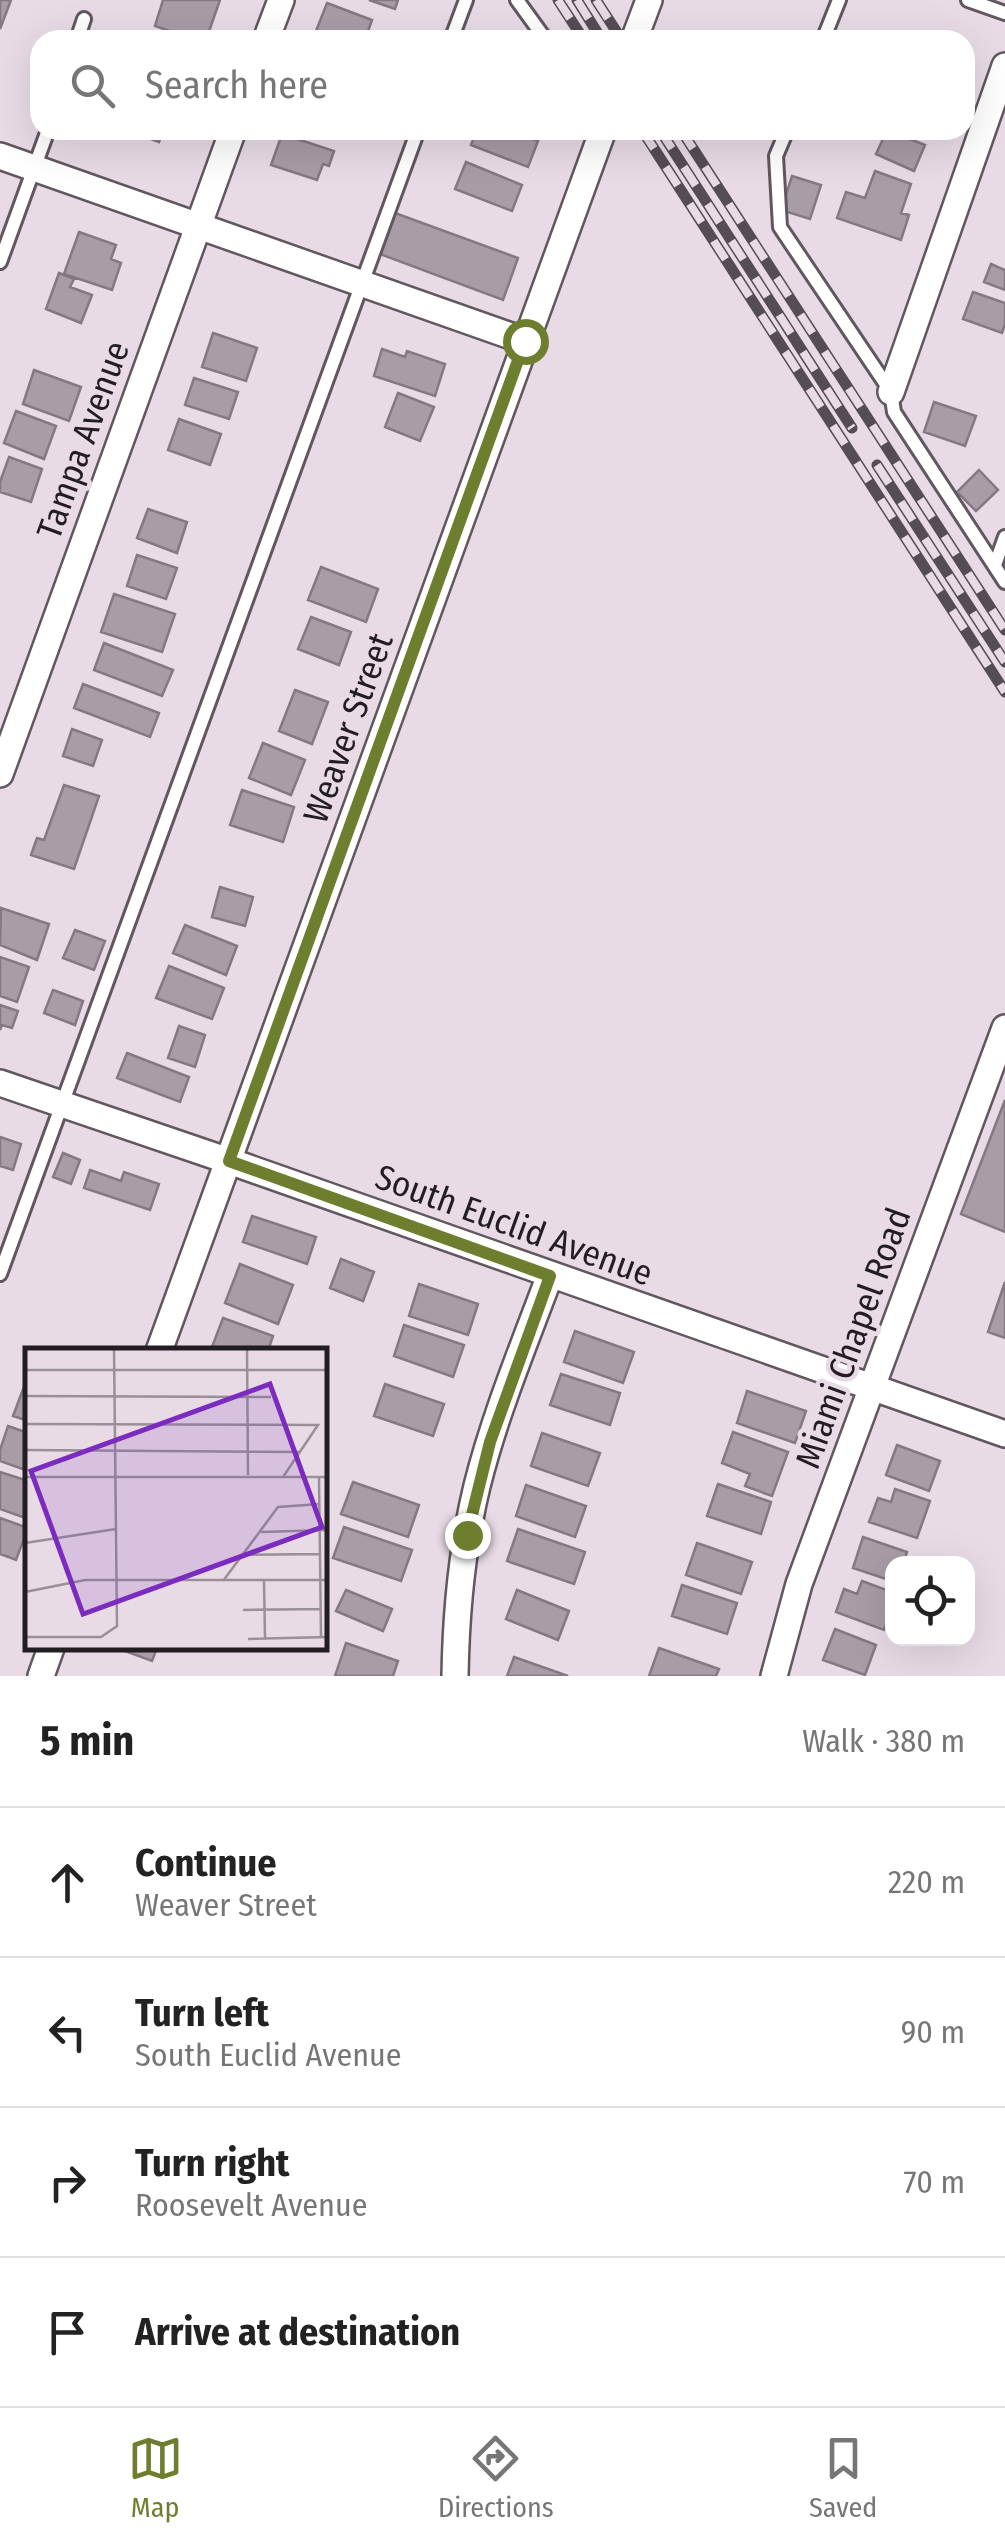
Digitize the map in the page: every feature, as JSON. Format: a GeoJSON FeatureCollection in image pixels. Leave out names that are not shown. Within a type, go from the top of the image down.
{"type":"FeatureCollection","features":[{"type":"Feature","properties":{"kind":"street"},"geometry":{"type":"LineString","coordinates":[[270,30],[281,0]]}},
{"type":"Feature","properties":{"kind":"street"},"geometry":{"type":"LineString","coordinates":[[638,30],[649,0]]}},
{"type":"Feature","properties":{"kind":"street"},"geometry":{"type":"LineString","coordinates":[[891,392],[1005,66]]}},
{"type":"Feature","properties":{"kind":"street","name":"Tampa Avenue"},"geometry":{"type":"LineString","coordinates":[[0,774],[229,140]]}},
{"type":"Feature","properties":{"kind":"street","name":"Weaver Street"},"geometry":{"type":"LineString","coordinates":[[161,1348],[599,140]]}},
{"type":"Feature","properties":{"kind":"street"},"geometry":{"type":"LineString","coordinates":[[0,156],[525,341]]}},
{"type":"Feature","properties":{"kind":"street","name":"Miami Chapel Road"},"geometry":{"type":"LineString","coordinates":[[774,1676],[799,1584],[1005,1028]]}},
{"type":"Feature","properties":{"kind":"street","name":"South Euclid Avenue"},"geometry":{"type":"LineString","coordinates":[[0,1083],[1005,1434]]}},
{"type":"Feature","properties":{"kind":"street"},"geometry":{"type":"LineString","coordinates":[[455,1676],[459,1598],[477,1488],[496,1423],[550,1276]]}},
{"type":"Feature","properties":{"kind":"street"},"geometry":{"type":"LineString","coordinates":[[41,1676],[50,1651]]}},
{"type":"Feature","properties":{"kind":"lane"},"geometry":{"type":"LineString","coordinates":[[455,30],[466,0]]}},
{"type":"Feature","properties":{"kind":"lane"},"geometry":{"type":"LineString","coordinates":[[517,0],[539,30]]}},
{"type":"Feature","properties":{"kind":"lane"},"geometry":{"type":"LineString","coordinates":[[827,30],[839,0]]}},
{"type":"Feature","properties":{"kind":"lane"},"geometry":{"type":"LineString","coordinates":[[968,0],[1005,13]]}},
{"type":"Feature","properties":{"kind":"lane"},"geometry":{"type":"LineString","coordinates":[[80,30],[84,19]]}},
{"type":"Feature","properties":{"kind":"lane"},"geometry":{"type":"LineString","coordinates":[[0,262],[45,140]]}},
{"type":"Feature","properties":{"kind":"lane"},"geometry":{"type":"LineString","coordinates":[[0,1274],[414,140]]}},
{"type":"Feature","properties":{"kind":"lane"},"geometry":{"type":"LineString","coordinates":[[783,140],[776,156],[780,227],[891,392],[894,412],[1005,582]]}},
{"type":"Feature","properties":{"kind":"lane"},"geometry":{"type":"LineString","coordinates":[[995,566],[1005,537]]}},
{"type":"Feature","properties":{"kind":"building"},"geometry":{"type":"Polygon","coordinates":[[[0,0],[11,0],[0,29],[0,0]]]}},
{"type":"Feature","properties":{"kind":"building"},"geometry":{"type":"Polygon","coordinates":[[[163,0],[220,0],[210,30],[166,30],[155,26],[163,0]]]}},
{"type":"Feature","properties":{"kind":"building"},"geometry":{"type":"Polygon","coordinates":[[[369,0],[398,0],[395,9],[369,0]]]}},
{"type":"Feature","properties":{"kind":"building"},"geometry":{"type":"Polygon","coordinates":[[[327,3],[372,20],[368,30],[316,30],[327,3]]]}},
{"type":"Feature","properties":{"kind":"building"},"geometry":{"type":"Polygon","coordinates":[[[280,140],[300,140],[334,151],[329,166],[323,164],[317,180],[271,165],[280,140]]]}},
{"type":"Feature","properties":{"kind":"building"},"geometry":{"type":"Polygon","coordinates":[[[473,140],[538,141],[528,167],[471,145],[473,140]]]}},
{"type":"Feature","properties":{"kind":"building"},"geometry":{"type":"Polygon","coordinates":[[[882,140],[912,140],[925,145],[914,171],[876,154],[882,140]]]}},
{"type":"Feature","properties":{"kind":"building"},"geometry":{"type":"Polygon","coordinates":[[[466,162],[522,185],[512,211],[455,189],[466,162]]]}},
{"type":"Feature","properties":{"kind":"building"},"geometry":{"type":"Polygon","coordinates":[[[875,171],[911,184],[901,213],[909,215],[901,240],[837,218],[846,192],[865,198],[875,171]]]}},
{"type":"Feature","properties":{"kind":"building"},"geometry":{"type":"Polygon","coordinates":[[[792,176],[821,185],[810,219],[781,210],[792,176]]]}},
{"type":"Feature","properties":{"kind":"building"},"geometry":{"type":"Polygon","coordinates":[[[395,213],[518,258],[503,300],[380,254],[395,213]]]}},
{"type":"Feature","properties":{"kind":"building"},"geometry":{"type":"Polygon","coordinates":[[[79,232],[116,245],[111,259],[121,263],[112,290],[64,274],[79,232]]]}},
{"type":"Feature","properties":{"kind":"building"},"geometry":{"type":"Polygon","coordinates":[[[991,264],[1005,270],[1005,290],[984,282],[991,264]]]}},
{"type":"Feature","properties":{"kind":"building"},"geometry":{"type":"Polygon","coordinates":[[[59,273],[74,279],[70,287],[92,295],[81,323],[46,309],[59,273]]]}},
{"type":"Feature","properties":{"kind":"building"},"geometry":{"type":"Polygon","coordinates":[[[973,292],[1005,303],[1002,333],[963,319],[973,292]]]}},
{"type":"Feature","properties":{"kind":"building"},"geometry":{"type":"Polygon","coordinates":[[[213,333],[257,348],[246,381],[202,367],[213,333]]]}},
{"type":"Feature","properties":{"kind":"building"},"geometry":{"type":"Polygon","coordinates":[[[382,349],[405,357],[407,351],[445,364],[435,396],[374,376],[382,349]]]}},
{"type":"Feature","properties":{"kind":"building"},"geometry":{"type":"Polygon","coordinates":[[[34,370],[81,387],[69,421],[23,404],[34,370]]]}},
{"type":"Feature","properties":{"kind":"building"},"geometry":{"type":"Polygon","coordinates":[[[194,378],[238,392],[229,419],[185,405],[194,378]]]}},
{"type":"Feature","properties":{"kind":"building"},"geometry":{"type":"Polygon","coordinates":[[[398,393],[434,407],[420,441],[385,427],[398,393]]]}},
{"type":"Feature","properties":{"kind":"building"},"geometry":{"type":"Polygon","coordinates":[[[934,402],[976,416],[965,446],[924,432],[934,402]]]}},
{"type":"Feature","properties":{"kind":"building"},"geometry":{"type":"Polygon","coordinates":[[[16,411],[56,426],[44,459],[4,443],[16,411]]]}},
{"type":"Feature","properties":{"kind":"building"},"geometry":{"type":"Polygon","coordinates":[[[179,419],[221,434],[210,465],[168,450],[179,419]]]}},
{"type":"Feature","properties":{"kind":"building"},"geometry":{"type":"Polygon","coordinates":[[[9,457],[42,469],[31,502],[0,492],[9,457]]]}},
{"type":"Feature","properties":{"kind":"building"},"geometry":{"type":"Polygon","coordinates":[[[979,470],[998,490],[976,511],[957,492],[979,470]]]}},
{"type":"Feature","properties":{"kind":"building"},"geometry":{"type":"Polygon","coordinates":[[[148,509],[187,522],[177,553],[137,538],[148,509]]]}},
{"type":"Feature","properties":{"kind":"building"},"geometry":{"type":"Polygon","coordinates":[[[137,555],[177,568],[166,599],[127,586],[137,555]]]}},
{"type":"Feature","properties":{"kind":"building"},"geometry":{"type":"Polygon","coordinates":[[[321,567],[378,589],[366,622],[308,600],[321,567]]]}},
{"type":"Feature","properties":{"kind":"building"},"geometry":{"type":"Polygon","coordinates":[[[114,594],[175,614],[162,652],[101,632],[114,594]]]}},
{"type":"Feature","properties":{"kind":"building"},"geometry":{"type":"Polygon","coordinates":[[[311,617],[351,632],[339,665],[298,649],[311,617]]]}},
{"type":"Feature","properties":{"kind":"building"},"geometry":{"type":"Polygon","coordinates":[[[104,643],[173,670],[162,696],[94,670],[104,643]]]}},
{"type":"Feature","properties":{"kind":"building"},"geometry":{"type":"Polygon","coordinates":[[[83,684],[159,713],[150,737],[74,708],[83,684]]]}},
{"type":"Feature","properties":{"kind":"building"},"geometry":{"type":"Polygon","coordinates":[[[295,690],[328,702],[312,744],[279,731],[295,690]]]}},
{"type":"Feature","properties":{"kind":"building"},"geometry":{"type":"Polygon","coordinates":[[[72,729],[102,740],[93,766],[63,756],[72,729]]]}},
{"type":"Feature","properties":{"kind":"building"},"geometry":{"type":"Polygon","coordinates":[[[263,743],[305,760],[291,795],[249,778],[263,743]]]}},
{"type":"Feature","properties":{"kind":"building"},"geometry":{"type":"Polygon","coordinates":[[[64,785],[99,796],[74,869],[31,855],[37,838],[44,840],[64,785]]]}},
{"type":"Feature","properties":{"kind":"building"},"geometry":{"type":"Polygon","coordinates":[[[242,790],[294,807],[283,842],[230,825],[242,790]]]}},
{"type":"Feature","properties":{"kind":"building"},"geometry":{"type":"Polygon","coordinates":[[[220,887],[253,897],[245,926],[212,917],[220,887]]]}},
{"type":"Feature","properties":{"kind":"building"},"geometry":{"type":"Polygon","coordinates":[[[1,908],[49,924],[37,960],[0,945],[1,908]]]}},
{"type":"Feature","properties":{"kind":"building"},"geometry":{"type":"Polygon","coordinates":[[[185,925],[237,946],[226,975],[173,953],[185,925]]]}},
{"type":"Feature","properties":{"kind":"building"},"geometry":{"type":"Polygon","coordinates":[[[75,930],[105,941],[94,970],[63,958],[75,930]]]}},
{"type":"Feature","properties":{"kind":"building"},"geometry":{"type":"Polygon","coordinates":[[[0,957],[29,967],[17,1002],[0,996],[0,957]]]}},
{"type":"Feature","properties":{"kind":"building"},"geometry":{"type":"Polygon","coordinates":[[[169,966],[224,988],[212,1019],[156,998],[169,966]]]}},
{"type":"Feature","properties":{"kind":"building"},"geometry":{"type":"Polygon","coordinates":[[[53,990],[83,1001],[75,1025],[44,1013],[53,990]]]}},
{"type":"Feature","properties":{"kind":"building"},"geometry":{"type":"Polygon","coordinates":[[[0,1005],[18,1011],[12,1028],[2,1025],[0,1030],[0,1005]]]}},
{"type":"Feature","properties":{"kind":"building"},"geometry":{"type":"Polygon","coordinates":[[[179,1026],[205,1035],[195,1067],[168,1058],[179,1026]]]}},
{"type":"Feature","properties":{"kind":"building"},"geometry":{"type":"Polygon","coordinates":[[[127,1053],[189,1077],[180,1102],[117,1078],[127,1053]]]}},
{"type":"Feature","properties":{"kind":"building"},"geometry":{"type":"Polygon","coordinates":[[[1005,1100],[1005,1232],[961,1214],[1005,1100]]]}},
{"type":"Feature","properties":{"kind":"building"},"geometry":{"type":"Polygon","coordinates":[[[0,1137],[21,1144],[13,1170],[0,1166],[0,1137]]]}},
{"type":"Feature","properties":{"kind":"building"},"geometry":{"type":"Polygon","coordinates":[[[63,1153],[80,1160],[71,1184],[53,1177],[63,1153]]]}},
{"type":"Feature","properties":{"kind":"building"},"geometry":{"type":"Polygon","coordinates":[[[90,1170],[121,1181],[124,1172],[159,1184],[150,1210],[84,1188],[90,1170]]]}},
{"type":"Feature","properties":{"kind":"building"},"geometry":{"type":"Polygon","coordinates":[[[252,1216],[316,1237],[307,1264],[243,1242],[252,1216]]]}},
{"type":"Feature","properties":{"kind":"building"},"geometry":{"type":"Polygon","coordinates":[[[341,1259],[374,1272],[363,1301],[330,1288],[341,1259]]]}},
{"type":"Feature","properties":{"kind":"building"},"geometry":{"type":"Polygon","coordinates":[[[240,1264],[293,1285],[278,1324],[225,1303],[240,1264]]]}},
{"type":"Feature","properties":{"kind":"building"},"geometry":{"type":"Polygon","coordinates":[[[1005,1282],[1005,1338],[988,1332],[1005,1282]]]}},
{"type":"Feature","properties":{"kind":"building"},"geometry":{"type":"Polygon","coordinates":[[[419,1284],[478,1304],[468,1335],[409,1316],[419,1284]]]}},
{"type":"Feature","properties":{"kind":"building"},"geometry":{"type":"Polygon","coordinates":[[[223,1318],[273,1336],[269,1348],[212,1347],[223,1318]]]}},
{"type":"Feature","properties":{"kind":"building"},"geometry":{"type":"Polygon","coordinates":[[[404,1325],[464,1345],[453,1377],[394,1356],[404,1325]]]}},
{"type":"Feature","properties":{"kind":"building"},"geometry":{"type":"Polygon","coordinates":[[[575,1331],[634,1352],[623,1383],[564,1362],[575,1331]]]}},
{"type":"Feature","properties":{"kind":"building"},"geometry":{"type":"Polygon","coordinates":[[[561,1374],[620,1393],[610,1425],[550,1405],[561,1374]]]}},
{"type":"Feature","properties":{"kind":"building"},"geometry":{"type":"Polygon","coordinates":[[[25,1384],[25,1420],[13,1416],[25,1384]]]}},
{"type":"Feature","properties":{"kind":"building"},"geometry":{"type":"Polygon","coordinates":[[[385,1384],[444,1404],[433,1436],[374,1416],[385,1384]]]}},
{"type":"Feature","properties":{"kind":"building"},"geometry":{"type":"Polygon","coordinates":[[[747,1391],[806,1411],[795,1443],[737,1423],[747,1391]]]}},
{"type":"Feature","properties":{"kind":"building"},"geometry":{"type":"Polygon","coordinates":[[[8,1426],[25,1432],[25,1470],[0,1461],[8,1426]]]}},
{"type":"Feature","properties":{"kind":"building"},"geometry":{"type":"Polygon","coordinates":[[[733,1432],[788,1452],[772,1496],[745,1486],[750,1474],[722,1463],[733,1432]]]}},
{"type":"Feature","properties":{"kind":"building"},"geometry":{"type":"Polygon","coordinates":[[[542,1433],[600,1453],[588,1486],[531,1466],[542,1433]]]}},
{"type":"Feature","properties":{"kind":"building"},"geometry":{"type":"Polygon","coordinates":[[[897,1445],[940,1461],[929,1491],[886,1475],[897,1445]]]}},
{"type":"Feature","properties":{"kind":"building"},"geometry":{"type":"Polygon","coordinates":[[[0,1472],[25,1480],[25,1518],[0,1509],[0,1472]]]}},
{"type":"Feature","properties":{"kind":"building"},"geometry":{"type":"Polygon","coordinates":[[[353,1482],[419,1505],[408,1537],[341,1514],[353,1482]]]}},
{"type":"Feature","properties":{"kind":"building"},"geometry":{"type":"Polygon","coordinates":[[[718,1484],[771,1502],[761,1534],[707,1516],[718,1484]]]}},
{"type":"Feature","properties":{"kind":"building"},"geometry":{"type":"Polygon","coordinates":[[[526,1485],[586,1506],[575,1537],[516,1516],[526,1485]]]}},
{"type":"Feature","properties":{"kind":"building"},"geometry":{"type":"Polygon","coordinates":[[[895,1489],[930,1501],[917,1538],[869,1522],[878,1498],[891,1502],[895,1489]]]}},
{"type":"Feature","properties":{"kind":"building"},"geometry":{"type":"Polygon","coordinates":[[[0,1518],[25,1527],[16,1560],[0,1554],[0,1518]]]}},
{"type":"Feature","properties":{"kind":"building"},"geometry":{"type":"Polygon","coordinates":[[[344,1527],[412,1550],[401,1581],[333,1558],[344,1527]]]}},
{"type":"Feature","properties":{"kind":"building"},"geometry":{"type":"Polygon","coordinates":[[[518,1529],[585,1552],[574,1584],[507,1561],[518,1529]]]}},
{"type":"Feature","properties":{"kind":"building"},"geometry":{"type":"Polygon","coordinates":[[[863,1537],[907,1552],[906,1556],[885,1556],[885,1579],[853,1568],[863,1537]]]}},
{"type":"Feature","properties":{"kind":"building"},"geometry":{"type":"Polygon","coordinates":[[[697,1543],[752,1562],[741,1594],[686,1575],[697,1543]]]}},
{"type":"Feature","properties":{"kind":"building"},"geometry":{"type":"Polygon","coordinates":[[[862,1581],[885,1589],[884,1630],[836,1612],[844,1589],[857,1594],[862,1581]]]}},
{"type":"Feature","properties":{"kind":"building"},"geometry":{"type":"Polygon","coordinates":[[[682,1585],[737,1603],[727,1634],[672,1616],[682,1585]]]}},
{"type":"Feature","properties":{"kind":"building"},"geometry":{"type":"Polygon","coordinates":[[[346,1590],[392,1609],[383,1631],[336,1611],[346,1590]]]}},
{"type":"Feature","properties":{"kind":"building"},"geometry":{"type":"Polygon","coordinates":[[[517,1590],[569,1611],[558,1640],[506,1619],[517,1590]]]}},
{"type":"Feature","properties":{"kind":"building"},"geometry":{"type":"Polygon","coordinates":[[[835,1629],[876,1645],[865,1675],[823,1660],[835,1629]]]}},
{"type":"Feature","properties":{"kind":"building"},"geometry":{"type":"Polygon","coordinates":[[[346,1643],[398,1661],[393,1676],[335,1676],[346,1643]]]}},
{"type":"Feature","properties":{"kind":"building"},"geometry":{"type":"Polygon","coordinates":[[[659,1648],[719,1669],[716,1676],[649,1676],[659,1648]]]}},
{"type":"Feature","properties":{"kind":"building"},"geometry":{"type":"Polygon","coordinates":[[[125,1651],[156,1651],[152,1661],[125,1651]]]}},
{"type":"Feature","properties":{"kind":"building"},"geometry":{"type":"Polygon","coordinates":[[[514,1657],[568,1676],[507,1676],[514,1657]]]}},
{"type":"Feature","properties":{"kind":"railway"},"geometry":{"type":"LineString","coordinates":[[558,0],[578,30]]}},
{"type":"Feature","properties":{"kind":"railway"},"geometry":{"type":"LineString","coordinates":[[577,0],[596,30]]}},
{"type":"Feature","properties":{"kind":"railway"},"geometry":{"type":"LineString","coordinates":[[596,0],[616,30]]}},
{"type":"Feature","properties":{"kind":"railway"},"geometry":{"type":"LineString","coordinates":[[648,140],[1005,692]]}},
{"type":"Feature","properties":{"kind":"railway"},"geometry":{"type":"LineString","coordinates":[[666,140],[852,428]]}},
{"type":"Feature","properties":{"kind":"railway"},"geometry":{"type":"LineString","coordinates":[[687,140],[1005,630]]}},
{"type":"Feature","properties":{"kind":"railway"},"geometry":{"type":"LineString","coordinates":[[877,465],[1005,662]]}},
{"type":"Feature","properties":{"kind":"route"},"geometry":{"type":"LineString","coordinates":[[467,1535],[490,1442],[550,1276],[229,1161],[525,341]]}}]}
